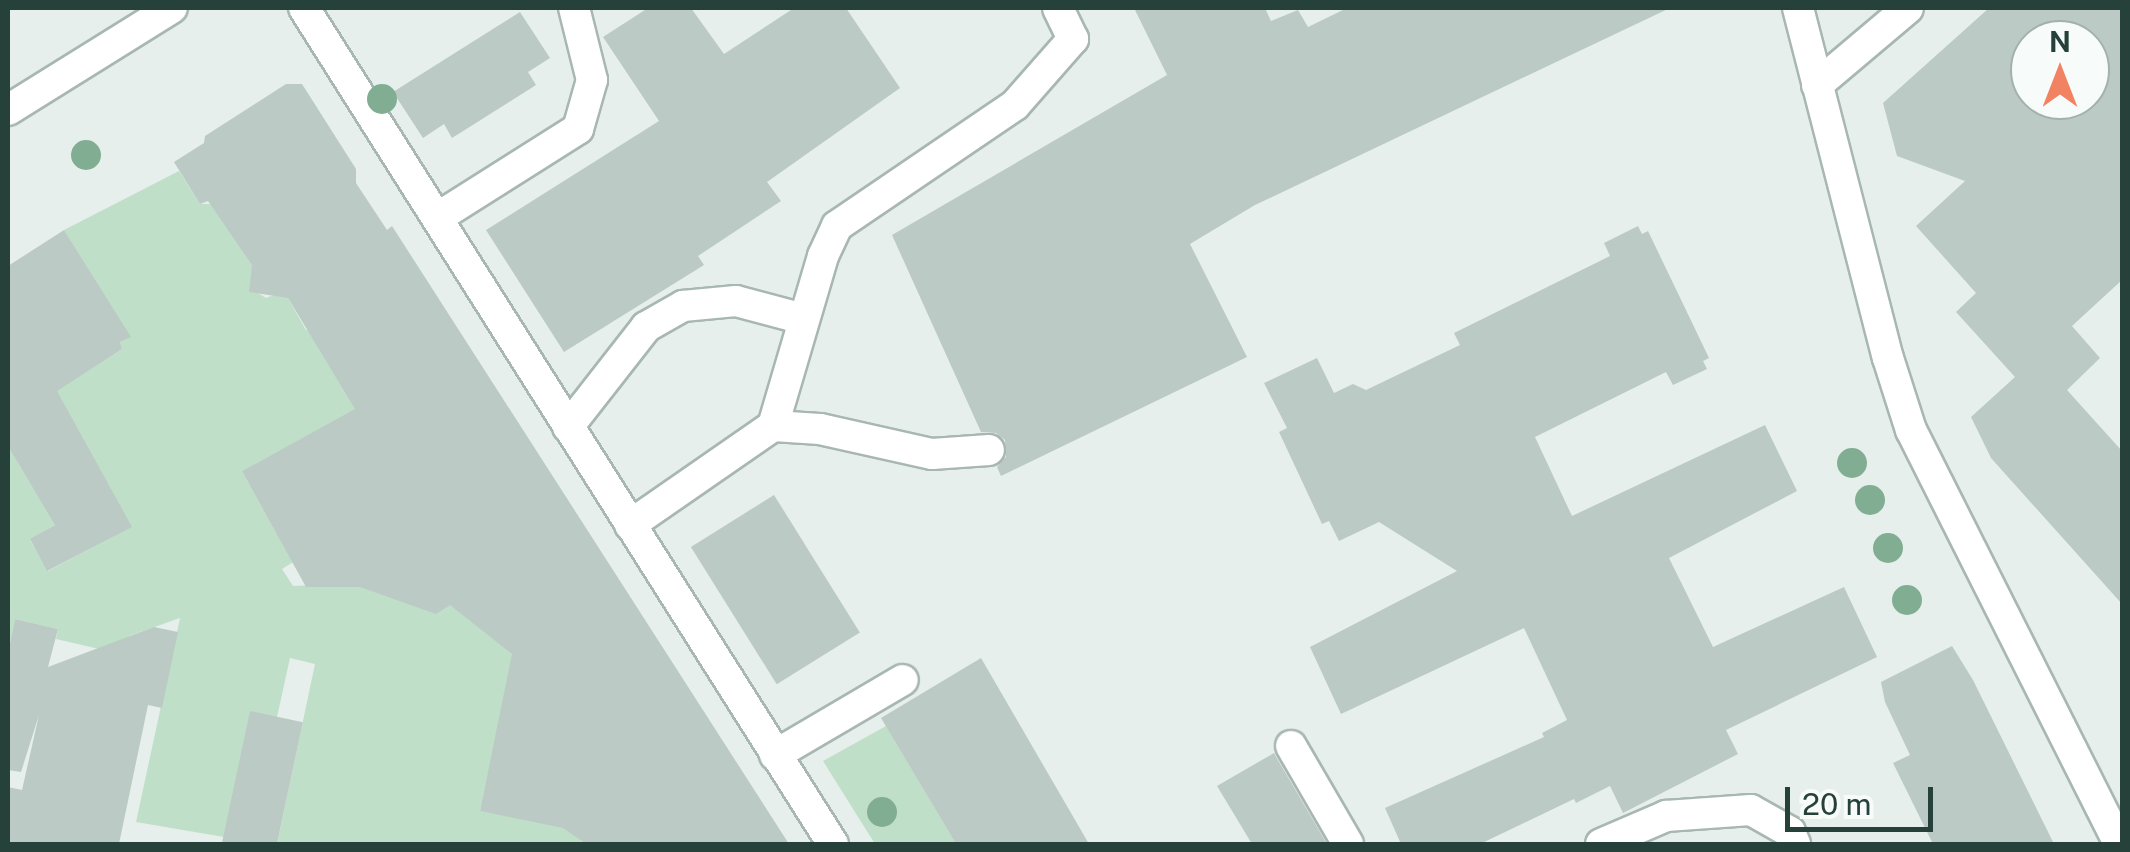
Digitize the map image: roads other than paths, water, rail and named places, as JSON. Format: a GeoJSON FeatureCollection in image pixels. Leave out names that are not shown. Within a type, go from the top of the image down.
{"type":"FeatureCollection","features":[{"type":"Feature","properties":{"kind":"street"},"geometry":{"type":"LineString","coordinates":[[8,110],[172,8]]}},
{"type":"Feature","properties":{"kind":"street"},"geometry":{"type":"LineString","coordinates":[[304,8],[833,844]]}},
{"type":"Feature","properties":{"kind":"street"},"geometry":{"type":"LineString","coordinates":[[437,218],[578,129],[592,80],[574,8]]}},
{"type":"Feature","properties":{"kind":"street"},"geometry":{"type":"LineString","coordinates":[[773,426],[804,319],[837,226],[1015,105],[1073,39],[1058,8]]}},
{"type":"Feature","properties":{"kind":"street"},"geometry":{"type":"LineString","coordinates":[[1798,8],[1888,358],[1911,430],[2118,844]]}},
{"type":"Feature","properties":{"kind":"street"},"geometry":{"type":"LineString","coordinates":[[1817,84],[1908,8]]}},
{"type":"Feature","properties":{"kind":"street"},"geometry":{"type":"LineString","coordinates":[[568,427],[611,367],[646,328],[683,306],[736,301],[804,319]]}},
{"type":"Feature","properties":{"kind":"street"},"geometry":{"type":"LineString","coordinates":[[630,525],[773,426],[820,428],[932,454],[989,450]]}},
{"type":"Feature","properties":{"kind":"street"},"geometry":{"type":"LineString","coordinates":[[775,755],[903,680]]}},
{"type":"Feature","properties":{"kind":"street"},"geometry":{"type":"LineString","coordinates":[[1291,746],[1348,844]]}},
{"type":"Feature","properties":{"kind":"street"},"geometry":{"type":"LineString","coordinates":[[1601,844],[1666,816],[1751,810],[1790,832],[1796,844]]}}]}
